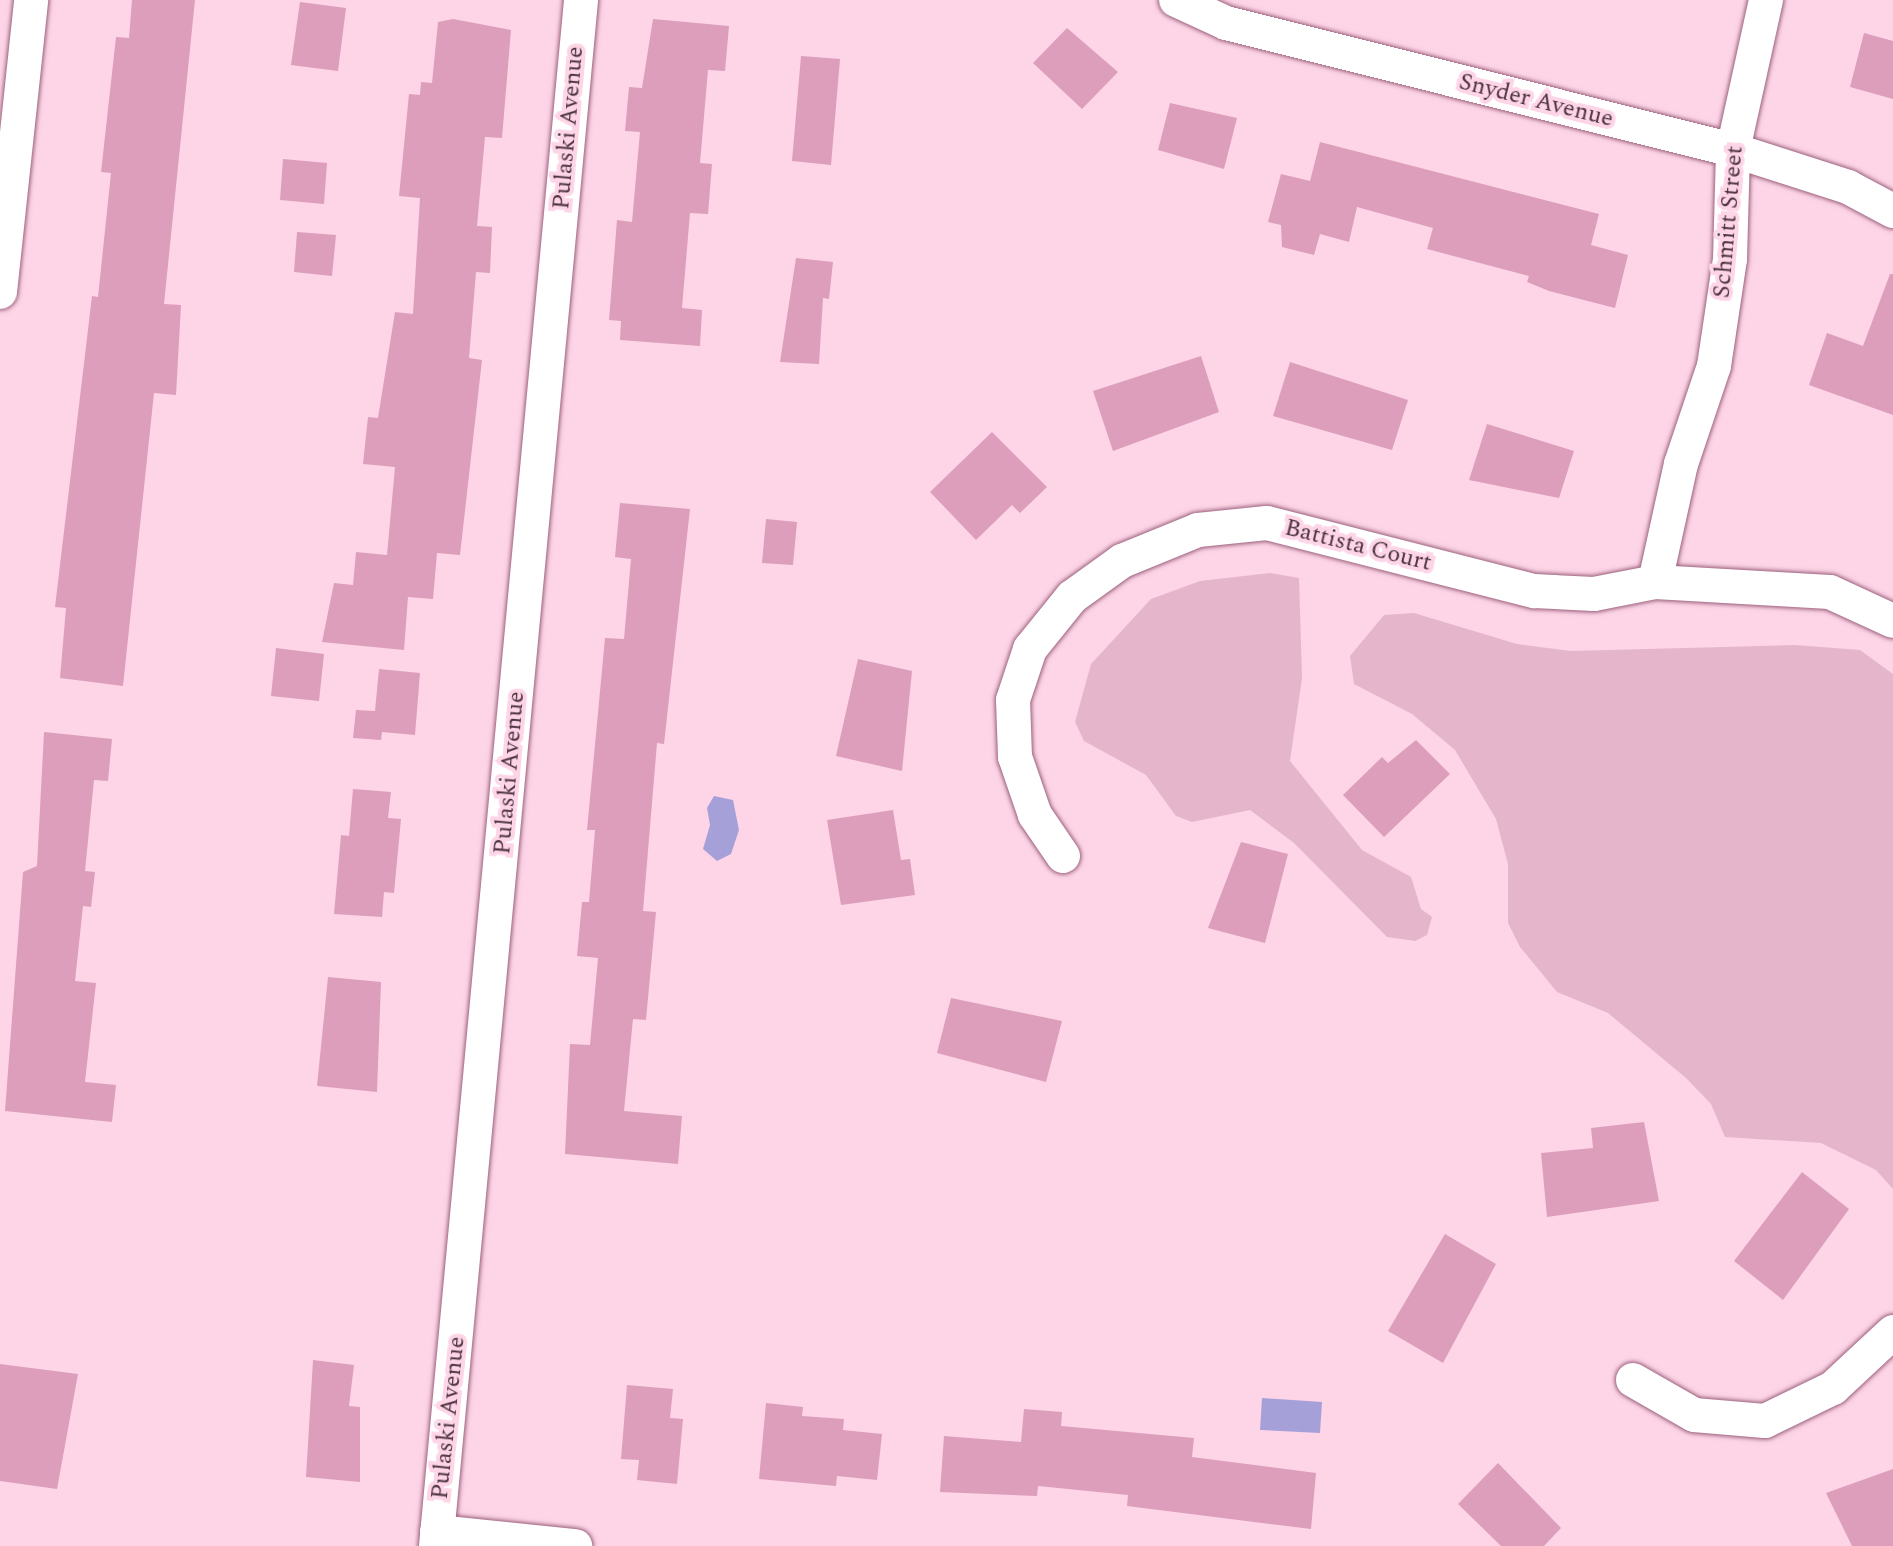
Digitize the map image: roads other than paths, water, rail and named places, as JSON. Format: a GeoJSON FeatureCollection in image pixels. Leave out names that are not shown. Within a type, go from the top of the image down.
{"type":"FeatureCollection","features":[{"type":"Feature","properties":{"kind":"street"},"geometry":{"type":"LineString","coordinates":[[0,292],[31,0]]}},
{"type":"Feature","properties":{"kind":"street","name":"Pulaski Avenue"},"geometry":{"type":"LineString","coordinates":[[437,1539],[581,0]]}},
{"type":"Feature","properties":{"kind":"street","name":"Snyder Avenue"},"geometry":{"type":"LineString","coordinates":[[1176,0],[1226,23],[1733,150],[1848,187],[1893,211]]}},
{"type":"Feature","properties":{"kind":"street","name":"Schmitt Street"},"geometry":{"type":"LineString","coordinates":[[1655,582],[1681,464],[1714,366],[1730,259],[1733,150],[1766,0]]}},
{"type":"Feature","properties":{"kind":"street","name":"Battista Court"},"geometry":{"type":"LineString","coordinates":[[1063,856],[1035,815],[1015,757],[1013,700],[1030,649],[1072,597],[1122,561],[1198,530],[1267,523],[1534,591],[1594,594],[1655,582],[1830,592],[1893,621]]}},
{"type":"Feature","properties":{"kind":"street"},"geometry":{"type":"LineString","coordinates":[[1633,1380],[1694,1415],[1765,1421],[1833,1388],[1893,1332]]}},
{"type":"Feature","properties":{"kind":"street"},"geometry":{"type":"LineString","coordinates":[[437,1539],[575,1546]]}}]}
